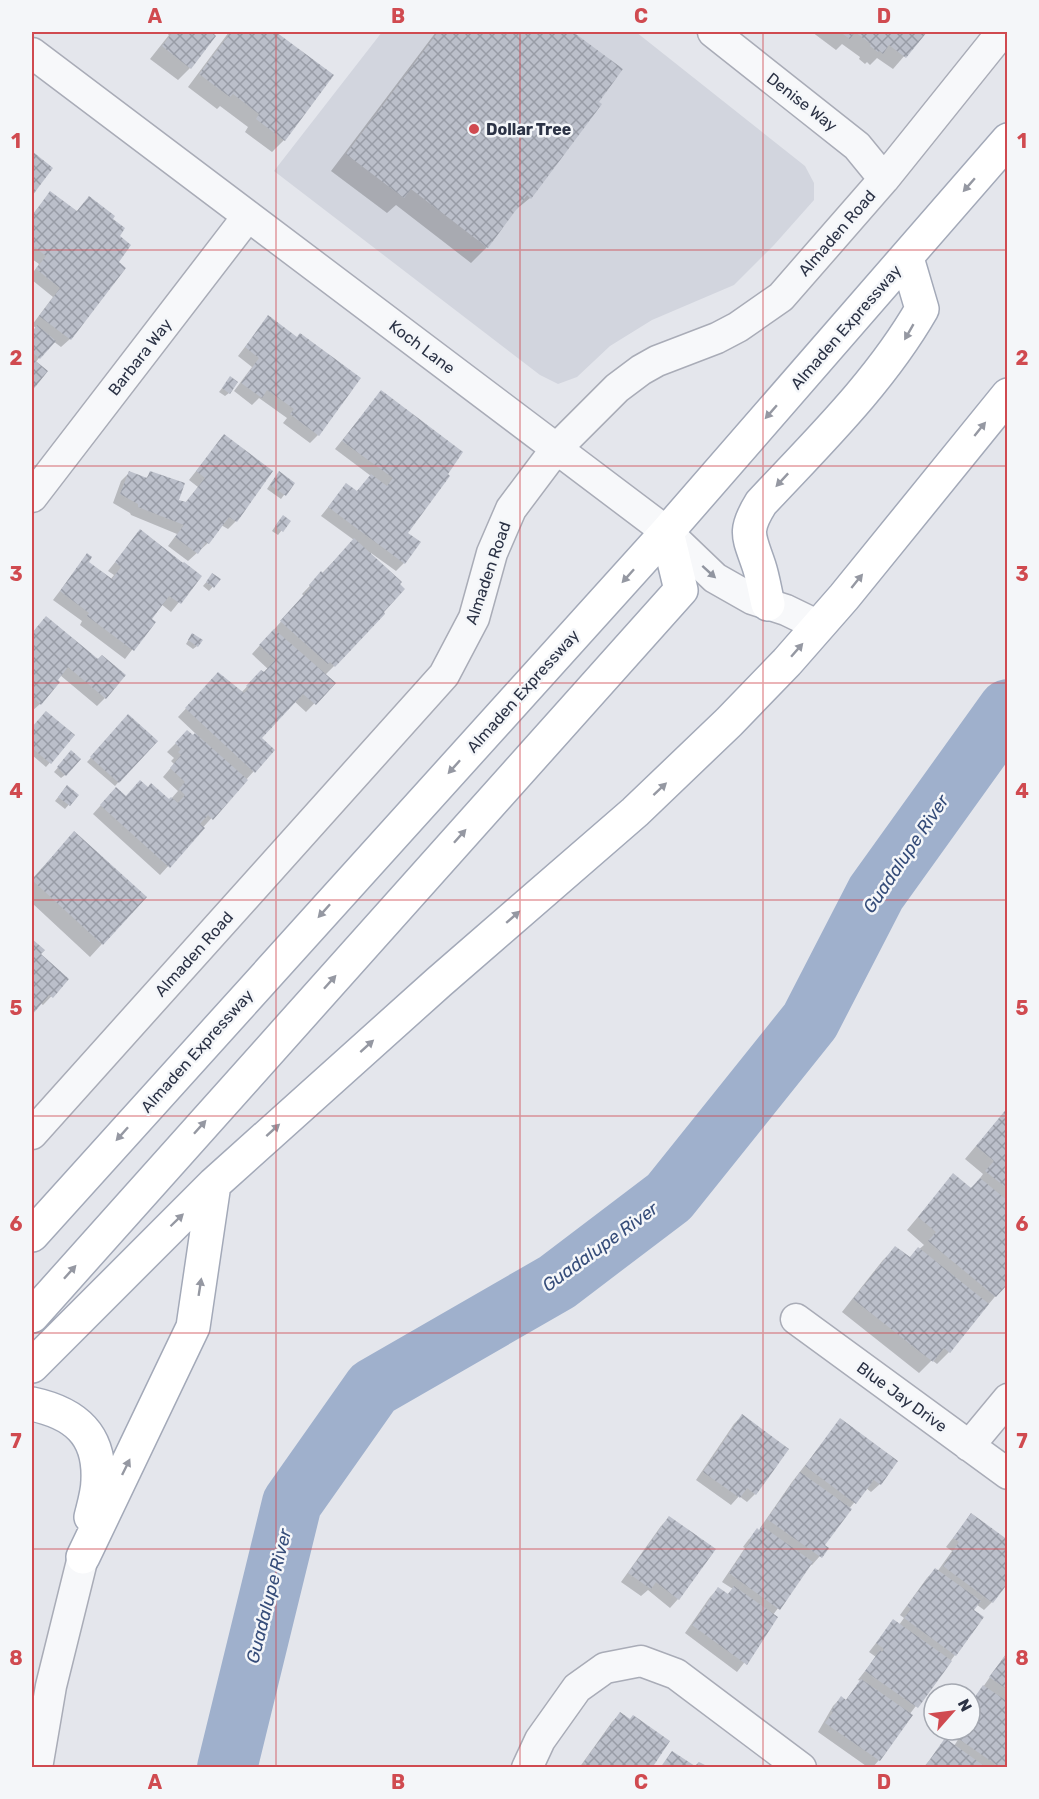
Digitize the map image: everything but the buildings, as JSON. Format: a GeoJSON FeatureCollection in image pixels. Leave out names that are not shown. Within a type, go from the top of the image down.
{"type":"FeatureCollection","features":[{"type":"Feature","properties":{"kind":"main road","name":"Almaden Expressway"},"geometry":{"type":"LineString","coordinates":[[32,1234],[667,532],[1008,140]]}},
{"type":"Feature","properties":{"kind":"main road"},"geometry":{"type":"LineString","coordinates":[[768,604],[749,536],[751,519],[760,502],[865,390],[904,340],[922,309],[907,258]]}},
{"type":"Feature","properties":{"kind":"main road"},"geometry":{"type":"LineString","coordinates":[[32,1366],[214,1184],[439,982],[636,812],[729,722],[819,626],[1008,395]]}},
{"type":"Feature","properties":{"kind":"main road"},"geometry":{"type":"LineString","coordinates":[[32,1316],[681,590],[667,532]]}},
{"type":"Feature","properties":{"kind":"main road"},"geometry":{"type":"LineString","coordinates":[[83,1557],[193,1327],[214,1184]]}},
{"type":"Feature","properties":{"kind":"main road"},"geometry":{"type":"LineString","coordinates":[[32,1404],[52,1408],[68,1416],[84,1430],[98,1460],[98,1483],[83,1557]]}},
{"type":"Feature","properties":{"kind":"street","name":"Denise Way"},"geometry":{"type":"LineString","coordinates":[[713,32],[857,146],[884,179]]}},
{"type":"Feature","properties":{"kind":"street","name":"Almaden Road"},"geometry":{"type":"LineString","coordinates":[[32,1134],[444,675],[474,618],[492,553],[511,509],[556,449],[617,388],[641,370],[657,361],[717,338],[738,327],[781,297],[884,179],[1002,32]]}},
{"type":"Feature","properties":{"kind":"street","name":"Koch Lane"},"geometry":{"type":"LineString","coordinates":[[32,53],[667,532],[715,578],[752,599],[786,610],[819,626]]}},
{"type":"Feature","properties":{"kind":"street","name":"Barbara Way"},"geometry":{"type":"LineString","coordinates":[[32,497],[248,216]]}},
{"type":"Feature","properties":{"kind":"street","name":"Blue Jay Drive"},"geometry":{"type":"LineString","coordinates":[[796,1319],[1008,1474]]}},
{"type":"Feature","properties":{"kind":"street"},"geometry":{"type":"LineString","coordinates":[[969,1446],[1008,1398]]}},
{"type":"Feature","properties":{"kind":"street"},"geometry":{"type":"LineString","coordinates":[[37,1767],[51,1686],[83,1557]]}},
{"type":"Feature","properties":{"kind":"street"},"geometry":{"type":"LineString","coordinates":[[527,1767],[540,1740],[577,1688],[605,1668],[640,1661],[676,1674],[801,1767]]}},
{"type":"Feature","properties":{"kind":"shaded area"},"geometry":{"type":"Polygon","coordinates":[[[382,32],[636,32],[805,166],[814,183],[814,200],[734,285],[652,320],[610,346],[577,377],[558,384],[540,375],[274,171],[382,32]]]}},
{"type":"Feature","properties":{"kind":"waterway","name":"Guadalupe River"},"geometry":{"type":"LineString","coordinates":[[227,1768],[292,1503],[373,1388],[557,1282],[669,1197],[810,1021],[876,893],[1008,709]]}},
{"type":"Feature","properties":{"kind":"place","name":"Dollar Tree"},"geometry":{"type":"Point","coordinates":[474,129]}}]}
